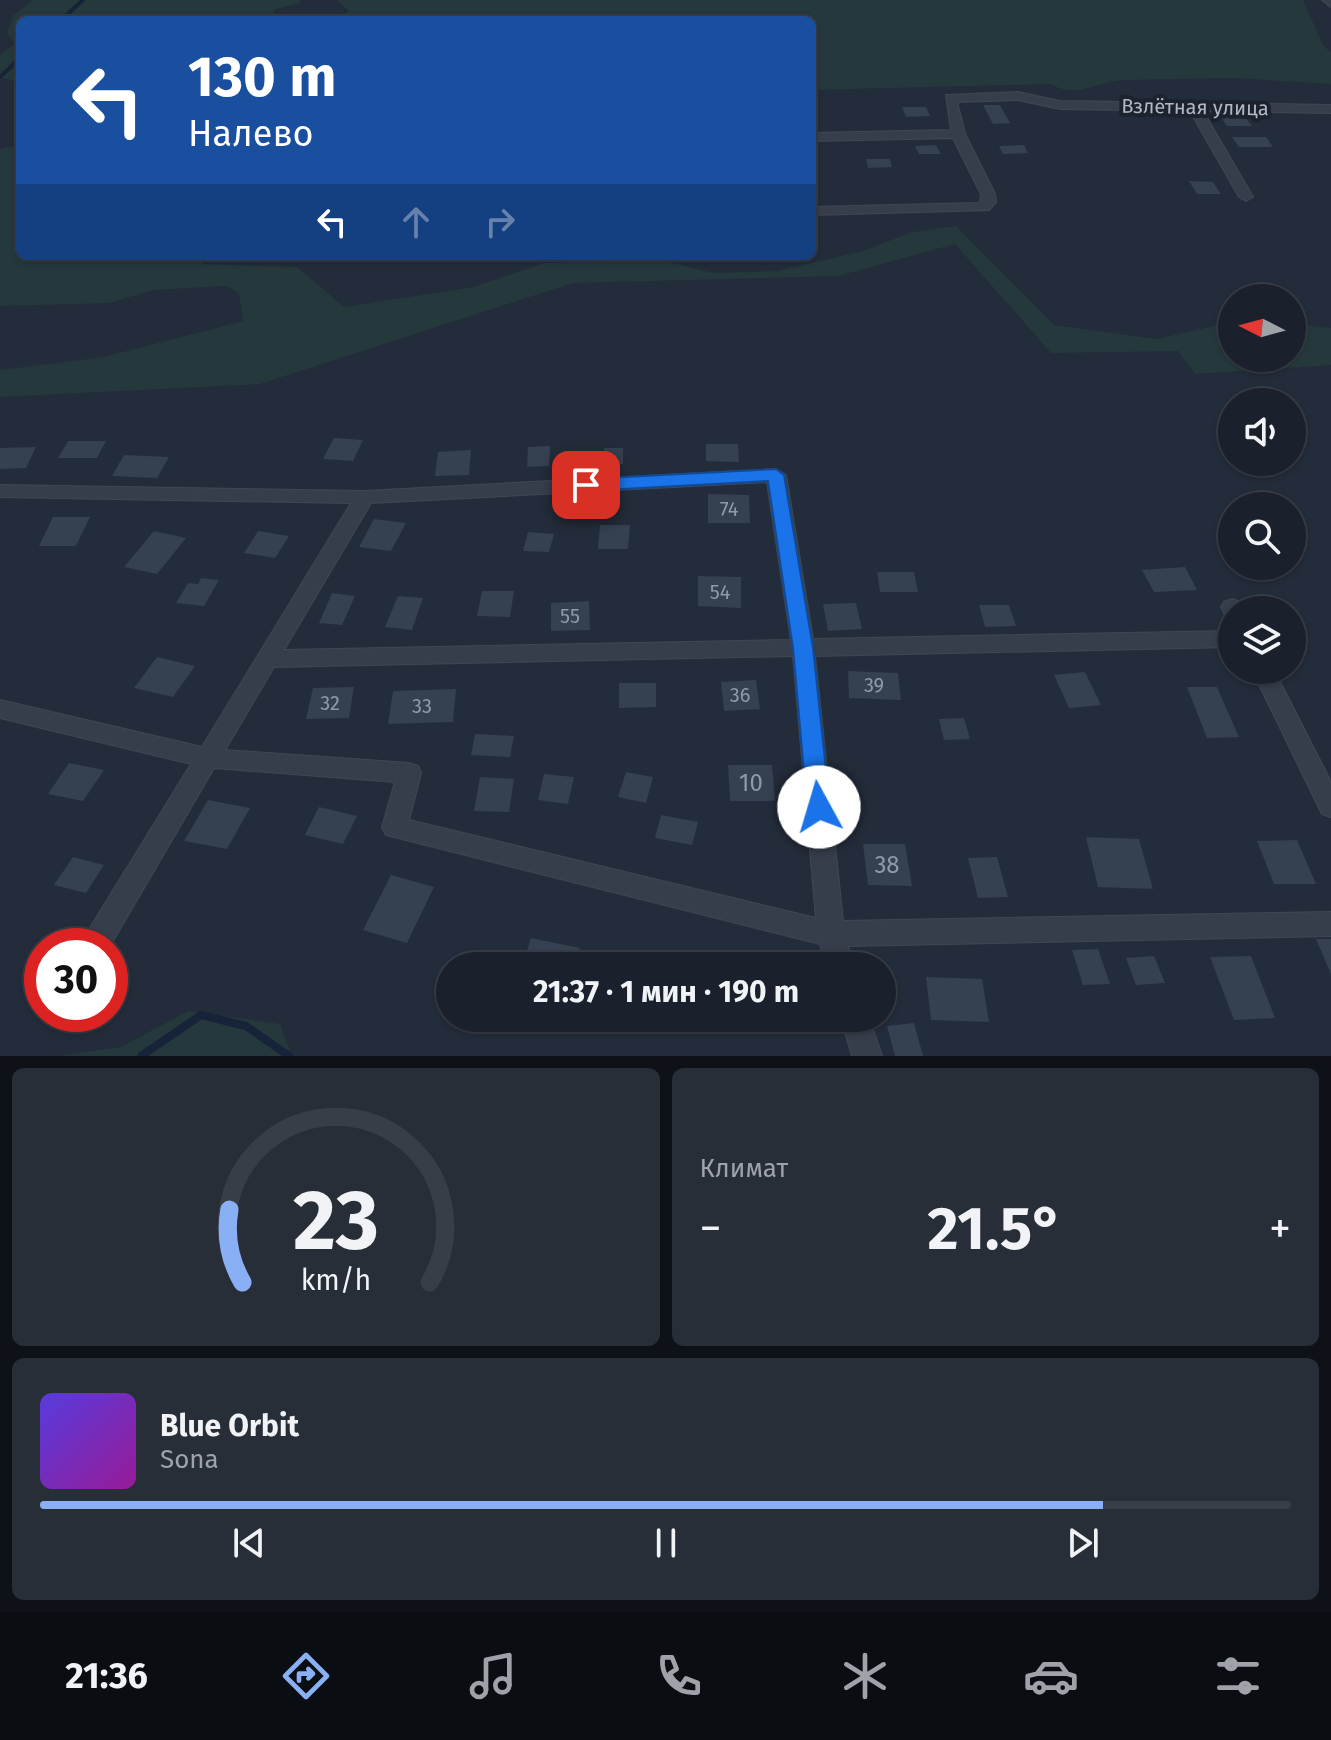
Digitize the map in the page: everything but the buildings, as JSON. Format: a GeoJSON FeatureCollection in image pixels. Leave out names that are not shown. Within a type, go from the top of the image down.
{"type":"FeatureCollection","features":[{"type":"Feature","properties":{"kind":"street","name":"Взлётная улица"},"geometry":{"type":"LineString","coordinates":[[958,134],[949,106],[950,98],[1018,96],[1060,105],[1331,109]]}},
{"type":"Feature","properties":{"kind":"street"},"geometry":{"type":"LineString","coordinates":[[1194,107],[1246,197]]}},
{"type":"Feature","properties":{"kind":"street"},"geometry":{"type":"LineString","coordinates":[[816,137],[958,134],[988,194],[989,202],[984,207],[816,211]]}},
{"type":"Feature","properties":{"kind":"street"},"geometry":{"type":"LineString","coordinates":[[0,491],[365,497],[776,475],[803,648],[831,934],[836,952]]}},
{"type":"Feature","properties":{"kind":"street"},"geometry":{"type":"LineString","coordinates":[[105,928],[365,497]]}},
{"type":"Feature","properties":{"kind":"street"},"geometry":{"type":"LineString","coordinates":[[269,659],[1218,639]]}},
{"type":"Feature","properties":{"kind":"street"},"geometry":{"type":"LineString","coordinates":[[1270,684],[1331,807]]}},
{"type":"Feature","properties":{"kind":"street"},"geometry":{"type":"LineString","coordinates":[[0,709],[206,758],[409,773],[395,827],[831,934],[1331,924]]}},
{"type":"Feature","properties":{"kind":"street"},"geometry":{"type":"LineString","coordinates":[[859,1032],[867,1056]]}},
{"type":"Feature","properties":{"kind":"shaded area"},"geometry":{"type":"Polygon","coordinates":[[[33,0],[300,0],[300,3],[273,10],[274,16],[16,16],[16,81],[0,77],[0,55],[15,44],[7,33],[13,16],[33,0]]]}},
{"type":"Feature","properties":{"kind":"shaded area"},"geometry":{"type":"Polygon","coordinates":[[[337,0],[1303,0],[1323,45],[1331,53],[1331,84],[1235,78],[1124,80],[1078,90],[1051,84],[816,90],[816,16],[340,16],[349,11],[337,0]]]}},
{"type":"Feature","properties":{"kind":"shaded area"},"geometry":{"type":"Polygon","coordinates":[[[16,146],[16,260],[203,260],[202,264],[297,267],[344,307],[473,287],[544,263],[665,261],[713,273],[777,271],[863,251],[912,232],[956,226],[1054,325],[1156,339],[1218,325],[1218,372],[1225,372],[1195,374],[1178,351],[1051,353],[955,244],[838,276],[573,283],[260,384],[0,397],[0,370],[104,357],[243,321],[239,293],[226,286],[153,290],[110,303],[0,306],[0,149],[16,146]]]}},
{"type":"Feature","properties":{"kind":"shaded area"},"geometry":{"type":"Polygon","coordinates":[[[1306,325],[1331,328],[1331,365],[1306,367],[1306,325]]]}},
{"type":"Feature","properties":{"kind":"shaded area"},"geometry":{"type":"Polygon","coordinates":[[[188,1011],[280,1024],[292,1056],[57,1056],[121,1047],[188,1011]]]}},
{"type":"Feature","properties":{"kind":"waterway"},"geometry":{"type":"LineString","coordinates":[[65,16],[83,0]]}},
{"type":"Feature","properties":{"kind":"waterway"},"geometry":{"type":"LineString","coordinates":[[0,77],[16,62]]}},
{"type":"Feature","properties":{"kind":"waterway"},"geometry":{"type":"LineString","coordinates":[[141,1056],[201,1015],[246,1026],[289,1056]]}},
{"type":"Feature","properties":{"kind":"route"},"geometry":{"type":"LineString","coordinates":[[586,485],[776,475],[803,648],[819,807]]}}]}
